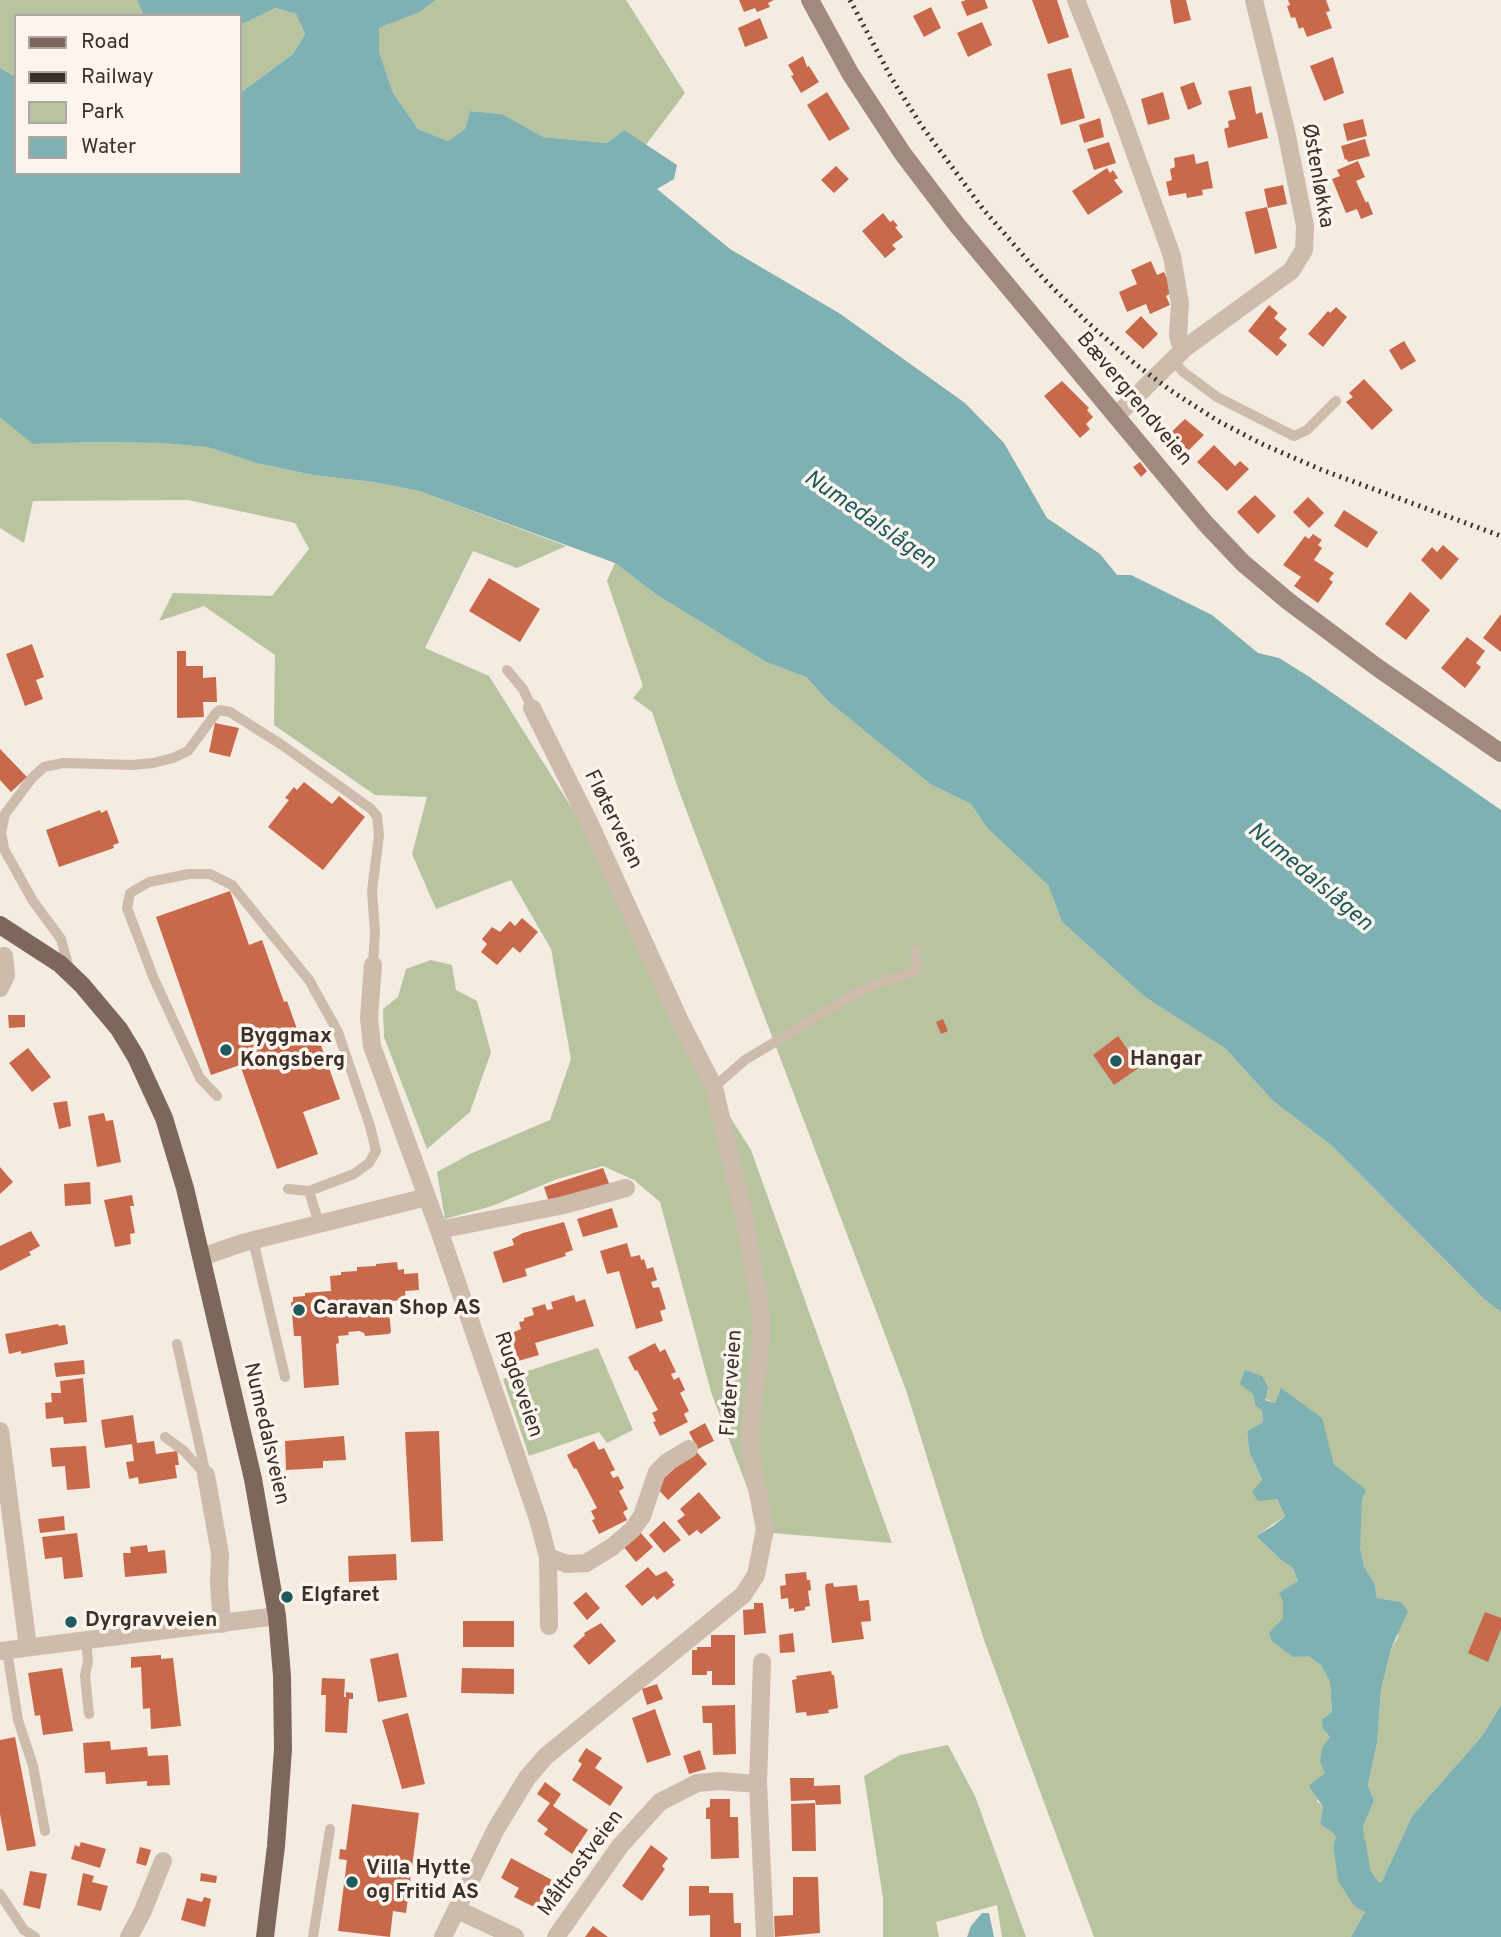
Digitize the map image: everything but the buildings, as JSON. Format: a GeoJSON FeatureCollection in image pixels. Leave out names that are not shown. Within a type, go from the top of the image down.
{"type":"FeatureCollection","features":[{"type":"Feature","properties":{"kind":"main road","name":"Bævergrendveien"},"geometry":{"type":"LineString","coordinates":[[810,0],[850,73],[903,154],[957,225],[1118,415],[1205,523],[1268,585],[1378,668],[1501,753]]}},
{"type":"Feature","properties":{"kind":"main road","name":"Numedalsveien"},"geometry":{"type":"LineString","coordinates":[[0,925],[71,974],[103,1007],[119,1029],[151,1088],[174,1150],[202,1257],[253,1479],[277,1616],[282,1676],[283,1749],[276,1846],[265,1937]]}},
{"type":"Feature","properties":{"kind":"street"},"geometry":{"type":"LineString","coordinates":[[1076,0],[1118,106],[1172,256],[1180,304],[1179,353]]}},
{"type":"Feature","properties":{"kind":"street","name":"Østenløkka"},"geometry":{"type":"LineString","coordinates":[[1118,415],[1179,353],[1291,271],[1304,250],[1305,226],[1255,0]]}},
{"type":"Feature","properties":{"kind":"street","name":"Fløterveien"},"geometry":{"type":"LineString","coordinates":[[443,1937],[496,1829],[527,1779],[546,1756],[743,1595],[756,1576],[765,1529],[752,1463],[750,1431],[761,1342],[761,1312],[743,1210],[714,1087],[532,708]]}},
{"type":"Feature","properties":{"kind":"street"},"geometry":{"type":"LineString","coordinates":[[0,988],[6,975],[4,956]]}},
{"type":"Feature","properties":{"kind":"street","name":"Rugdeveien"},"geometry":{"type":"LineString","coordinates":[[373,965],[369,1018],[372,1046],[439,1230],[533,1506],[548,1557],[549,1626]]}},
{"type":"Feature","properties":{"kind":"street"},"geometry":{"type":"LineString","coordinates":[[439,1230],[528,1213],[626,1188]]}},
{"type":"Feature","properties":{"kind":"street"},"geometry":{"type":"LineString","coordinates":[[202,1257],[253,1240],[427,1197]]}},
{"type":"Feature","properties":{"kind":"street"},"geometry":{"type":"LineString","coordinates":[[0,1431],[28,1647]]}},
{"type":"Feature","properties":{"kind":"street"},"geometry":{"type":"LineString","coordinates":[[548,1557],[567,1563],[586,1563],[612,1548],[632,1530],[642,1516],[657,1472],[689,1449]]}},
{"type":"Feature","properties":{"kind":"street"},"geometry":{"type":"LineString","coordinates":[[206,1475],[220,1554],[222,1624]]}},
{"type":"Feature","properties":{"kind":"street"},"geometry":{"type":"LineString","coordinates":[[4,1651],[277,1616]]}},
{"type":"Feature","properties":{"kind":"street"},"geometry":{"type":"LineString","coordinates":[[762,1662],[758,1784],[765,1937]]}},
{"type":"Feature","properties":{"kind":"street","name":"Måltrostveien"},"geometry":{"type":"LineString","coordinates":[[556,1937],[620,1846],[660,1802],[697,1783],[758,1784]]}},
{"type":"Feature","properties":{"kind":"street"},"geometry":{"type":"LineString","coordinates":[[129,1937],[163,1861]]}},
{"type":"Feature","properties":{"kind":"street"},"geometry":{"type":"LineString","coordinates":[[458,1910],[515,1937]]}},
{"type":"Feature","properties":{"kind":"lane"},"geometry":{"type":"LineString","coordinates":[[1179,353],[1182,371],[1217,397],[1294,436],[1307,430],[1336,401]]}},
{"type":"Feature","properties":{"kind":"lane"},"geometry":{"type":"LineString","coordinates":[[507,670],[523,690],[532,708]]}},
{"type":"Feature","properties":{"kind":"lane","name":"Numedalsveien"},"geometry":{"type":"LineString","coordinates":[[71,974],[61,939],[33,901],[2,845],[1,833],[5,814],[32,778],[44,767],[63,763],[132,765],[173,758],[188,751],[220,710],[230,712],[282,745],[370,808],[377,816],[379,835],[372,891],[375,932],[373,965]]}},
{"type":"Feature","properties":{"kind":"lane"},"geometry":{"type":"LineString","coordinates":[[217,1096],[200,1078],[154,979],[131,921],[127,908],[130,893],[149,882],[189,874],[210,874],[232,885],[309,980],[338,1032],[376,1151],[369,1163],[354,1174],[309,1191],[289,1189]]}},
{"type":"Feature","properties":{"kind":"lane"},"geometry":{"type":"LineString","coordinates":[[714,1087],[745,1060],[851,996],[914,972],[917,962],[915,950]]}},
{"type":"Feature","properties":{"kind":"lane"},"geometry":{"type":"LineString","coordinates":[[309,1191],[319,1224]]}},
{"type":"Feature","properties":{"kind":"lane"},"geometry":{"type":"LineString","coordinates":[[253,1240],[285,1377]]}},
{"type":"Feature","properties":{"kind":"lane"},"geometry":{"type":"LineString","coordinates":[[177,1345],[206,1475]]}},
{"type":"Feature","properties":{"kind":"lane"},"geometry":{"type":"LineString","coordinates":[[165,1437],[184,1451],[206,1475]]}},
{"type":"Feature","properties":{"kind":"lane"},"geometry":{"type":"LineString","coordinates":[[86,1640],[88,1661],[85,1676],[89,1714]]}},
{"type":"Feature","properties":{"kind":"lane"},"geometry":{"type":"LineString","coordinates":[[4,1651],[18,1720],[33,1766],[45,1831]]}},
{"type":"Feature","properties":{"kind":"lane"},"geometry":{"type":"LineString","coordinates":[[313,1937],[330,1829]]}},
{"type":"Feature","properties":{"kind":"lane"},"geometry":{"type":"LineString","coordinates":[[0,1895],[24,1930],[35,1937]]}},
{"type":"Feature","properties":{"kind":"green space"},"geometry":{"type":"Polygon","coordinates":[[[0,0],[137,0],[143,14],[14,14],[14,76],[0,68],[0,0]]]}},
{"type":"Feature","properties":{"kind":"green space"},"geometry":{"type":"Polygon","coordinates":[[[436,0],[626,0],[685,93],[645,146],[624,130],[607,143],[542,137],[502,114],[470,111],[465,129],[448,141],[418,129],[393,93],[379,51],[379,28],[420,12],[436,0]]]}},
{"type":"Feature","properties":{"kind":"green space"},"geometry":{"type":"Polygon","coordinates":[[[276,8],[296,14],[305,34],[293,54],[242,92],[242,24],[276,8]]]}},
{"type":"Feature","properties":{"kind":"green space"},"geometry":{"type":"Polygon","coordinates":[[[0,417],[34,444],[161,443],[207,447],[256,463],[313,475],[419,491],[566,546],[517,568],[473,551],[425,648],[489,676],[585,829],[699,1068],[751,1150],[892,1543],[760,1532],[750,1495],[711,1392],[660,1202],[634,1180],[603,1166],[557,1179],[492,1206],[445,1219],[437,1172],[470,1154],[550,1120],[571,1059],[551,949],[511,880],[436,909],[412,854],[427,797],[375,795],[274,725],[275,655],[204,606],[159,621],[173,593],[272,596],[309,549],[295,523],[188,500],[33,501],[24,543],[0,528],[0,417]]]}},
{"type":"Feature","properties":{"kind":"green space"},"geometry":{"type":"Polygon","coordinates":[[[615,563],[657,595],[766,662],[806,677],[829,702],[930,784],[971,804],[987,828],[1048,885],[1062,922],[1145,997],[1226,1049],[1273,1101],[1331,1145],[1484,1299],[1501,1312],[1501,1705],[1482,1736],[1412,1816],[1383,1879],[1351,1937],[1094,1937],[985,1643],[906,1390],[679,791],[652,712],[633,698],[643,686],[607,581],[615,563]],[[1282,1389],[1275,1403],[1253,1394],[1255,1405],[1262,1411],[1263,1422],[1247,1431],[1249,1452],[1262,1481],[1277,1499],[1285,1516],[1256,1536],[1292,1567],[1298,1581],[1283,1602],[1283,1618],[1308,1656],[1321,1665],[1330,1682],[1332,1712],[1323,1729],[1330,1737],[1325,1773],[1317,1801],[1323,1807],[1320,1824],[1332,1832],[1341,1844],[1363,1828],[1374,1801],[1368,1785],[1377,1743],[1381,1690],[1391,1649],[1398,1637],[1401,1602],[1377,1598],[1375,1585],[1364,1566],[1360,1547],[1360,1520],[1365,1490],[1334,1464],[1321,1418],[1282,1389]]]}},
{"type":"Feature","properties":{"kind":"green space"},"geometry":{"type":"Polygon","coordinates":[[[431,960],[452,965],[456,990],[477,1001],[491,1052],[470,1112],[427,1149],[384,1037],[383,1009],[398,997],[406,969],[431,960]]]}},
{"type":"Feature","properties":{"kind":"green space"},"geometry":{"type":"Polygon","coordinates":[[[598,1348],[633,1430],[607,1443],[599,1432],[529,1456],[503,1379],[598,1348]]]}},
{"type":"Feature","properties":{"kind":"green space"},"geometry":{"type":"Polygon","coordinates":[[[948,1745],[975,1796],[1026,1937],[1002,1937],[997,1905],[936,1922],[939,1937],[883,1937],[883,1898],[864,1776],[900,1755],[948,1745]]]}},
{"type":"Feature","properties":{"kind":"water","name":"Numedalslågen"},"geometry":{"type":"Polygon","coordinates":[[[137,0],[436,0],[420,12],[379,28],[379,51],[393,93],[418,129],[448,141],[465,129],[470,111],[502,114],[543,137],[607,143],[624,130],[677,165],[674,179],[657,189],[730,249],[839,313],[965,403],[1004,443],[1047,518],[1100,554],[1117,575],[1131,575],[1212,615],[1258,653],[1279,658],[1308,676],[1501,810],[1501,1312],[1484,1299],[1331,1145],[1273,1101],[1226,1049],[1145,997],[1062,922],[1048,885],[987,828],[971,804],[930,784],[829,702],[806,677],[766,662],[657,595],[615,563],[419,491],[313,475],[256,463],[207,447],[161,443],[33,444],[2,419],[0,68],[14,76],[14,175],[242,175],[242,92],[293,54],[305,34],[296,14],[276,8],[242,24],[242,14],[143,14],[137,0]]]}},
{"type":"Feature","properties":{"kind":"water"},"geometry":{"type":"Polygon","coordinates":[[[1245,1370],[1262,1376],[1268,1387],[1265,1400],[1275,1403],[1281,1388],[1322,1418],[1334,1464],[1366,1490],[1362,1500],[1360,1547],[1364,1566],[1375,1585],[1377,1598],[1401,1602],[1408,1611],[1391,1649],[1381,1690],[1377,1743],[1368,1785],[1374,1801],[1363,1827],[1364,1836],[1350,1847],[1341,1844],[1332,1832],[1320,1824],[1323,1807],[1309,1786],[1325,1773],[1320,1762],[1322,1748],[1330,1737],[1323,1729],[1322,1720],[1332,1712],[1330,1682],[1321,1665],[1308,1656],[1293,1657],[1272,1641],[1269,1633],[1283,1618],[1283,1602],[1279,1593],[1298,1581],[1292,1567],[1256,1536],[1285,1516],[1277,1499],[1258,1501],[1252,1492],[1262,1480],[1249,1452],[1247,1431],[1263,1422],[1262,1411],[1255,1405],[1253,1394],[1240,1384],[1245,1370]]]}},
{"type":"Feature","properties":{"kind":"water"},"geometry":{"type":"Polygon","coordinates":[[[1501,1705],[1501,1937],[1351,1937],[1383,1879],[1412,1816],[1482,1736],[1501,1705]]]}},
{"type":"Feature","properties":{"kind":"water"},"geometry":{"type":"Polygon","coordinates":[[[982,1913],[989,1913],[994,1937],[967,1937],[971,1926],[982,1913]]]}},
{"type":"Feature","properties":{"kind":"waterway"},"geometry":{"type":"LineString","coordinates":[[1350,1847],[1354,1875],[1366,1894],[1417,1918],[1501,1926]]}},
{"type":"Feature","properties":{"kind":"railway"},"geometry":{"type":"LineString","coordinates":[[850,0],[892,79],[921,125],[983,209],[1043,278],[1087,322],[1134,363],[1218,421],[1262,444],[1322,470],[1501,536]]}},
{"type":"Feature","properties":{"kind":"place","name":"Byggmax Kongsberg"},"geometry":{"type":"Point","coordinates":[226,1050]}},
{"type":"Feature","properties":{"kind":"place","name":"Hangar"},"geometry":{"type":"Point","coordinates":[1116,1061]}},
{"type":"Feature","properties":{"kind":"place","name":"Caravan Shop AS"},"geometry":{"type":"Point","coordinates":[299,1310]}},
{"type":"Feature","properties":{"kind":"place","name":"Elgfaret"},"geometry":{"type":"Point","coordinates":[287,1597]}},
{"type":"Feature","properties":{"kind":"place","name":"Dyrgravveien"},"geometry":{"type":"Point","coordinates":[71,1622]}},
{"type":"Feature","properties":{"kind":"place","name":"Villa Hytte og Fritid AS"},"geometry":{"type":"Point","coordinates":[352,1882]}}]}
